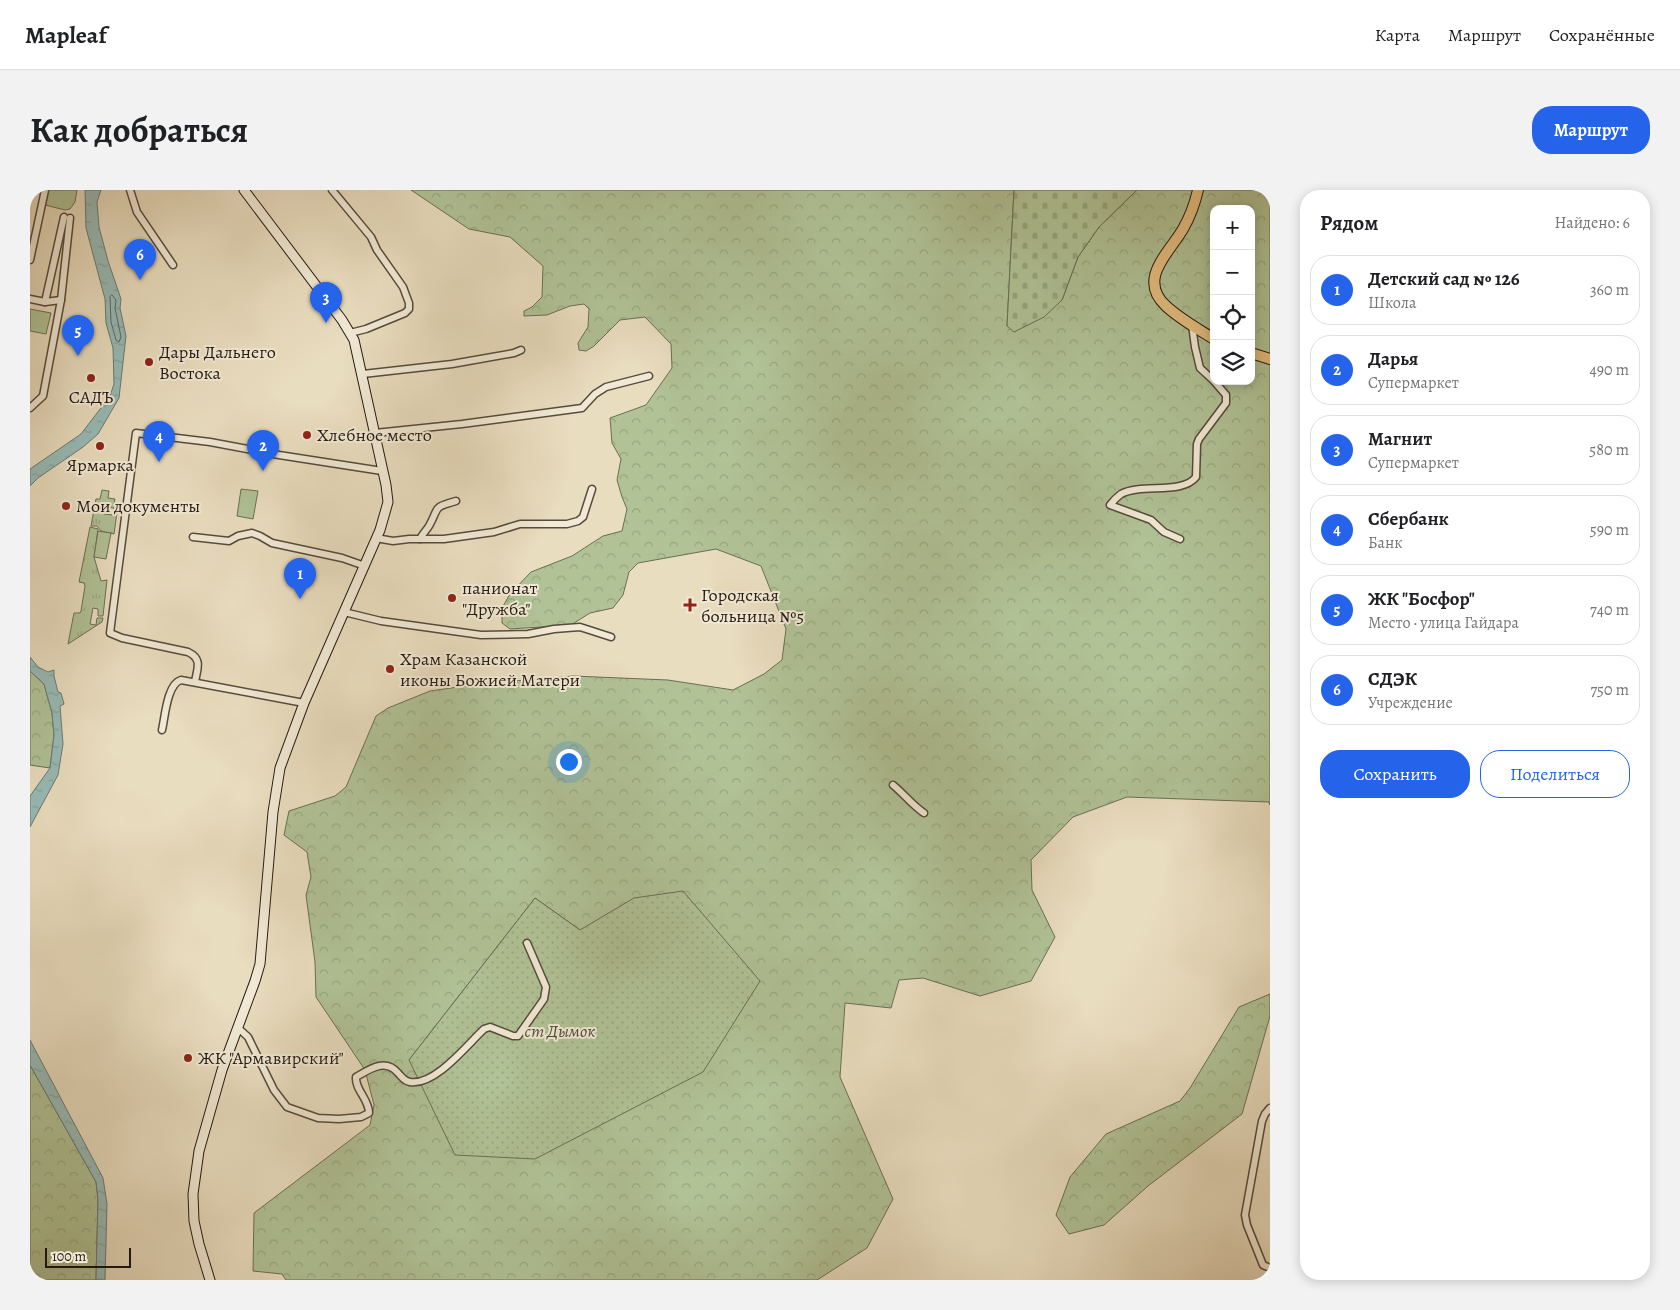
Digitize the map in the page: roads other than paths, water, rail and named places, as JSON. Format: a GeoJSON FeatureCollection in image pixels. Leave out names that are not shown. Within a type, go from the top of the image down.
{"type":"FeatureCollection","features":[{"type":"Feature","properties":{"kind":"highway"},"geometry":{"type":"LineString","coordinates":[[1198,190],[1184,227],[1156,269],[1154,285],[1166,306],[1210,336]]}},
{"type":"Feature","properties":{"kind":"highway"},"geometry":{"type":"LineString","coordinates":[[1255,354],[1270,359]]}},
{"type":"Feature","properties":{"kind":"main road"},"geometry":{"type":"LineString","coordinates":[[210,1280],[196,1236],[193,1194],[199,1151],[222,1070],[255,981],[262,950],[280,768],[304,703],[365,566],[388,502],[386,485],[354,340],[342,320],[244,190]]}},
{"type":"Feature","properties":{"kind":"street"},"geometry":{"type":"LineString","coordinates":[[30,260],[45,190]]}},
{"type":"Feature","properties":{"kind":"street"},"geometry":{"type":"LineString","coordinates":[[130,190],[137,212],[173,265]]}},
{"type":"Feature","properties":{"kind":"street"},"geometry":{"type":"LineString","coordinates":[[332,190],[371,237],[377,250],[403,287],[409,303],[409,309],[405,313],[366,329],[350,333]]}},
{"type":"Feature","properties":{"kind":"street"},"geometry":{"type":"LineString","coordinates":[[30,408],[43,396],[61,300],[67,218],[46,302]]}},
{"type":"Feature","properties":{"kind":"street"},"geometry":{"type":"LineString","coordinates":[[30,299],[46,302],[61,300]]}},
{"type":"Feature","properties":{"kind":"street"},"geometry":{"type":"LineString","coordinates":[[1192,325],[1200,368],[1210,377]]}},
{"type":"Feature","properties":{"kind":"street"},"geometry":{"type":"LineString","coordinates":[[362,374],[452,364],[514,353],[521,350]]}},
{"type":"Feature","properties":{"kind":"street"},"geometry":{"type":"LineString","coordinates":[[375,433],[582,408],[606,387],[649,376]]}},
{"type":"Feature","properties":{"kind":"street"},"geometry":{"type":"LineString","coordinates":[[1180,539],[1164,532],[1151,520],[1110,505],[1122,494],[1146,488],[1187,485],[1196,478],[1198,439],[1226,403],[1226,395],[1217,385]]}},
{"type":"Feature","properties":{"kind":"street"},"geometry":{"type":"LineString","coordinates":[[195,682],[199,661],[195,655],[122,638],[110,633],[136,433],[210,442],[382,471]]}},
{"type":"Feature","properties":{"kind":"street"},"geometry":{"type":"LineString","coordinates":[[376,538],[393,541],[444,539],[494,532],[520,524],[567,524],[578,521],[583,516],[592,489]]}},
{"type":"Feature","properties":{"kind":"street"},"geometry":{"type":"LineString","coordinates":[[420,539],[430,524],[435,510],[440,505],[456,501]]}},
{"type":"Feature","properties":{"kind":"street"},"geometry":{"type":"LineString","coordinates":[[193,537],[229,541],[238,536],[252,533],[272,542],[342,558],[365,566]]}},
{"type":"Feature","properties":{"kind":"street"},"geometry":{"type":"LineString","coordinates":[[344,612],[381,621],[481,635],[528,634],[574,627],[588,629],[611,637]]}},
{"type":"Feature","properties":{"kind":"street"},"geometry":{"type":"LineString","coordinates":[[162,730],[173,685],[176,681],[181,680],[304,703]]}},
{"type":"Feature","properties":{"kind":"street"},"geometry":{"type":"LineString","coordinates":[[893,785],[911,804],[924,813]]}},
{"type":"Feature","properties":{"kind":"street"},"geometry":{"type":"LineString","coordinates":[[238,1028],[248,1037],[274,1090],[287,1107],[318,1118],[340,1119],[361,1117],[369,1113],[369,1108],[356,1083],[356,1077],[370,1069],[381,1065],[390,1066],[409,1082],[422,1081],[443,1071],[484,1029],[490,1027],[513,1036],[518,1036],[544,999],[546,987],[527,943]]}},
{"type":"Feature","properties":{"kind":"street"},"geometry":{"type":"LineString","coordinates":[[1270,1108],[1262,1121],[1245,1215],[1246,1225],[1262,1265],[1270,1268]]}},
{"type":"Feature","properties":{"kind":"water"},"geometry":{"type":"Polygon","coordinates":[[[85,190],[101,190],[97,202],[99,227],[121,299],[120,308],[126,336],[119,398],[98,434],[30,486],[30,469],[81,434],[110,396],[114,384],[113,348],[106,323],[105,299],[86,228],[85,190]]]}},
{"type":"Feature","properties":{"kind":"water"},"geometry":{"type":"Polygon","coordinates":[[[30,657],[38,667],[48,672],[54,670],[58,692],[61,693],[64,704],[60,706],[63,744],[58,775],[30,827],[30,796],[50,768],[54,735],[52,713],[44,684],[30,671],[30,657]]]}},
{"type":"Feature","properties":{"kind":"water"},"geometry":{"type":"Polygon","coordinates":[[[30,1040],[103,1178],[107,1204],[105,1280],[96,1280],[98,1199],[96,1182],[30,1065],[30,1040]]]}},
{"type":"Feature","properties":{"kind":"place","name":"СДЭК"},"geometry":{"type":"Point","coordinates":[140,280]}},
{"type":"Feature","properties":{"kind":"place","name":"Магнит"},"geometry":{"type":"Point","coordinates":[326,323]}},
{"type":"Feature","properties":{"kind":"place","name":"ЖК \"Босфор\""},"geometry":{"type":"Point","coordinates":[78,356]}},
{"type":"Feature","properties":{"kind":"place","name":"Дары Дальнего Востока"},"geometry":{"type":"Point","coordinates":[149,362]}},
{"type":"Feature","properties":{"kind":"place","name":"САДЪ"},"geometry":{"type":"Point","coordinates":[91,378]}},
{"type":"Feature","properties":{"kind":"place","name":"Хлебное место"},"geometry":{"type":"Point","coordinates":[307,435]}},
{"type":"Feature","properties":{"kind":"place","name":"Ярмарка"},"geometry":{"type":"Point","coordinates":[100,446]}},
{"type":"Feature","properties":{"kind":"place","name":"Сбербанк"},"geometry":{"type":"Point","coordinates":[159,462]}},
{"type":"Feature","properties":{"kind":"place","name":"Дарья"},"geometry":{"type":"Point","coordinates":[263,471]}},
{"type":"Feature","properties":{"kind":"place","name":"Мои документы"},"geometry":{"type":"Point","coordinates":[66,506]}},
{"type":"Feature","properties":{"kind":"place","name":"панионат \"Дружба\""},"geometry":{"type":"Point","coordinates":[452,598]}},
{"type":"Feature","properties":{"kind":"place","name":"Детский сад № 126"},"geometry":{"type":"Point","coordinates":[300,599]}},
{"type":"Feature","properties":{"kind":"place","name":"Городская больница №5"},"geometry":{"type":"Point","coordinates":[690,605]}},
{"type":"Feature","properties":{"kind":"place","name":"Храм Казанской иконы Божией Матери"},"geometry":{"type":"Point","coordinates":[390,669]}},
{"type":"Feature","properties":{"kind":"place","name":"ЖК \"Армавирский\""},"geometry":{"type":"Point","coordinates":[188,1058]}},
{"type":"Feature","properties":{"kind":"park label","name":"ст Дымок"},"geometry":{"type":"Point","coordinates":[560,1031]}}]}
